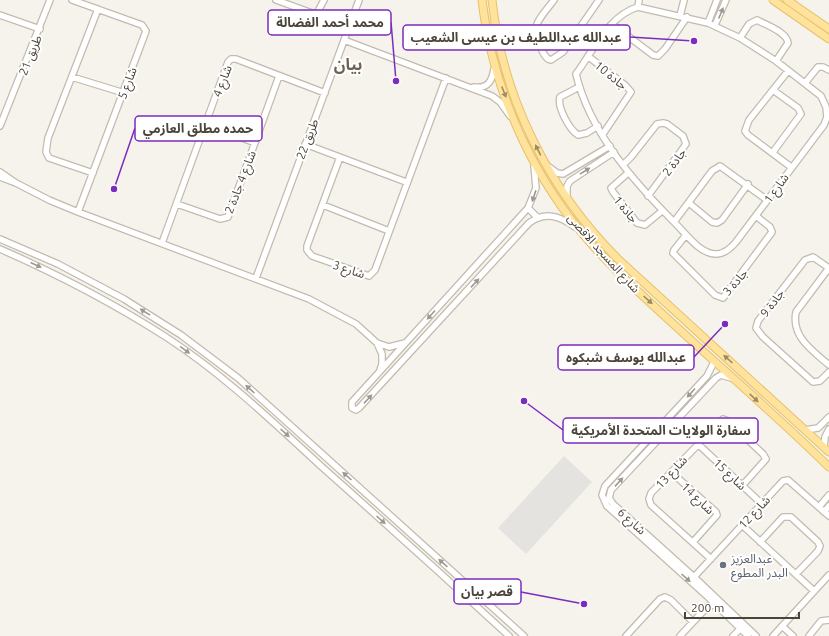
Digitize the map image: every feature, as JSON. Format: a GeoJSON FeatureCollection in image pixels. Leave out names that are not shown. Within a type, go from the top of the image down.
{"type":"FeatureCollection","features":[{"type":"Feature","properties":{"kind":"main road","name":"شارع المسجد الاقصى"},"geometry":{"type":"LineString","coordinates":[[482,0],[494,69],[517,127],[549,189],[583,233],[616,270],[714,362],[826,461],[829,467]]}},
{"type":"Feature","properties":{"kind":"main road","name":"شارع المسجد الاقصى"},"geometry":{"type":"LineString","coordinates":[[493,0],[498,38],[503,61],[520,111],[546,165],[566,197],[600,241],[827,449]]}},
{"type":"Feature","properties":{"kind":"main road"},"geometry":{"type":"LineString","coordinates":[[773,0],[787,4],[820,28],[826,28]]}},
{"type":"Feature","properties":{"kind":"main road"},"geometry":{"type":"LineString","coordinates":[[787,4],[829,39]]}},
{"type":"Feature","properties":{"kind":"main road"},"geometry":{"type":"LineString","coordinates":[[821,33],[825,32],[829,34]]}},
{"type":"Feature","properties":{"kind":"main road"},"geometry":{"type":"LineString","coordinates":[[488,38],[493,34],[498,38]]}},
{"type":"Feature","properties":{"kind":"main road"},"geometry":{"type":"LineString","coordinates":[[616,270],[620,271],[634,283],[638,282],[640,279]]}},
{"type":"Feature","properties":{"kind":"main road"},"geometry":{"type":"LineString","coordinates":[[684,334],[685,330],[689,329],[704,343],[715,348]]}},
{"type":"Feature","properties":{"kind":"street","name":"طريق 21"},"geometry":{"type":"LineString","coordinates":[[0,126],[40,29],[50,0]]}},
{"type":"Feature","properties":{"kind":"street","name":"شارع 5"},"geometry":{"type":"LineString","coordinates":[[72,0],[142,25],[146,31],[124,93],[78,212]]}},
{"type":"Feature","properties":{"kind":"street"},"geometry":{"type":"LineString","coordinates":[[276,0],[312,13],[317,13],[324,0]]}},
{"type":"Feature","properties":{"kind":"street","name":"طريق 22"},"geometry":{"type":"LineString","coordinates":[[256,278],[359,0]]}},
{"type":"Feature","properties":{"kind":"street"},"geometry":{"type":"LineString","coordinates":[[554,0],[536,25],[536,32],[545,58],[551,60],[559,56],[582,26],[599,0]]}},
{"type":"Feature","properties":{"kind":"street"},"geometry":{"type":"LineString","coordinates":[[638,6],[639,0]]}},
{"type":"Feature","properties":{"kind":"street"},"geometry":{"type":"LineString","coordinates":[[680,16],[684,0]]}},
{"type":"Feature","properties":{"kind":"street"},"geometry":{"type":"LineString","coordinates":[[708,23],[717,0]]}},
{"type":"Feature","properties":{"kind":"street"},"geometry":{"type":"LineString","coordinates":[[715,26],[726,0]]}},
{"type":"Feature","properties":{"kind":"street","name":"شارع 1"},"geometry":{"type":"LineString","coordinates":[[638,6],[680,16],[708,23],[740,38],[776,61],[805,83],[821,96],[826,107],[824,125],[736,242],[729,250],[722,254],[706,252],[686,235],[628,173],[598,126],[579,87],[576,74],[599,40],[612,24],[627,10],[638,6]]}},
{"type":"Feature","properties":{"kind":"street"},"geometry":{"type":"LineString","coordinates":[[93,174],[47,156],[48,138],[98,9]]}},
{"type":"Feature","properties":{"kind":"street"},"geometry":{"type":"LineString","coordinates":[[0,15],[40,29]]}},
{"type":"Feature","properties":{"kind":"street"},"geometry":{"type":"LineString","coordinates":[[612,24],[652,55],[658,56],[665,50],[687,17]]}},
{"type":"Feature","properties":{"kind":"street"},"geometry":{"type":"LineString","coordinates":[[740,38],[749,24],[757,20],[782,34],[788,40],[788,43],[776,61]]}},
{"type":"Feature","properties":{"kind":"street"},"geometry":{"type":"LineString","coordinates":[[582,26],[599,40]]}},
{"type":"Feature","properties":{"kind":"street"},"geometry":{"type":"LineString","coordinates":[[344,40],[470,87],[498,100],[517,127]]}},
{"type":"Feature","properties":{"kind":"street","name":"جادة 10"},"geometry":{"type":"LineString","coordinates":[[588,57],[626,86],[631,92],[603,134]]}},
{"type":"Feature","properties":{"kind":"street","name":"شارع 4"},"geometry":{"type":"LineString","coordinates":[[162,243],[207,124],[228,62],[231,59],[236,59],[325,93]]}},
{"type":"Feature","properties":{"kind":"street"},"geometry":{"type":"LineString","coordinates":[[805,83],[818,67],[823,67],[829,70]]}},
{"type":"Feature","properties":{"kind":"street"},"geometry":{"type":"LineString","coordinates":[[470,87],[478,88],[486,86],[491,81],[494,69]]}},
{"type":"Feature","properties":{"kind":"street"},"geometry":{"type":"LineString","coordinates":[[788,71],[749,120],[745,131],[748,135],[773,152],[791,167]]}},
{"type":"Feature","properties":{"kind":"street","name":"شارع 4 جادة 2"},"geometry":{"type":"LineString","coordinates":[[177,204],[220,220],[228,216],[279,76]]}},
{"type":"Feature","properties":{"kind":"street"},"geometry":{"type":"LineString","coordinates":[[72,77],[124,93]]}},
{"type":"Feature","properties":{"kind":"street","name":"شارع 3"},"geometry":{"type":"LineString","coordinates":[[340,157],[307,246],[307,250],[312,256],[369,276],[375,270],[406,182],[446,78]]}},
{"type":"Feature","properties":{"kind":"street"},"geometry":{"type":"LineString","coordinates":[[579,87],[560,97],[559,103],[564,115],[578,135],[587,133],[598,126]]}},
{"type":"Feature","properties":{"kind":"street"},"geometry":{"type":"LineString","coordinates":[[773,152],[801,114],[798,108],[774,90]]}},
{"type":"Feature","properties":{"kind":"street","name":"طريق 21"},"geometry":{"type":"LineString","coordinates":[[0,121],[7,109]]}},
{"type":"Feature","properties":{"kind":"street","name":"جادة 2"},"geometry":{"type":"LineString","coordinates":[[623,165],[657,124],[663,122],[685,138],[686,144],[648,196]]}},
{"type":"Feature","properties":{"kind":"street","name":"شارع 4 جادة 2"},"geometry":{"type":"LineString","coordinates":[[207,124],[255,143]]}},
{"type":"Feature","properties":{"kind":"street"},"geometry":{"type":"LineString","coordinates":[[305,144],[406,182]]}},
{"type":"Feature","properties":{"kind":"street"},"geometry":{"type":"LineString","coordinates":[[546,165],[556,173],[563,174],[610,146]]}},
{"type":"Feature","properties":{"kind":"street"},"geometry":{"type":"LineString","coordinates":[[566,197],[567,186],[570,181],[614,152]]}},
{"type":"Feature","properties":{"kind":"street"},"geometry":{"type":"LineString","coordinates":[[532,158],[536,183],[533,199],[528,208],[352,402],[354,409],[359,408],[529,223],[538,218],[552,216],[561,218],[583,233]]}},
{"type":"Feature","properties":{"kind":"street"},"geometry":{"type":"LineString","coordinates":[[674,222],[712,171],[720,166],[748,184],[767,200]]}},
{"type":"Feature","properties":{"kind":"street"},"geometry":{"type":"LineString","coordinates":[[0,172],[16,183]]}},
{"type":"Feature","properties":{"kind":"street","name":"جادة 1"},"geometry":{"type":"LineString","coordinates":[[628,173],[611,188],[637,223],[644,225],[662,211]]}},
{"type":"Feature","properties":{"kind":"street"},"geometry":{"type":"LineString","coordinates":[[0,177],[78,212],[310,299],[356,324],[376,343],[381,350],[383,359],[378,374]]}},
{"type":"Feature","properties":{"kind":"street"},"geometry":{"type":"LineString","coordinates":[[689,203],[712,222],[717,223],[722,220],[748,184]]}},
{"type":"Feature","properties":{"kind":"street"},"geometry":{"type":"LineString","coordinates":[[323,205],[390,231]]}},
{"type":"Feature","properties":{"kind":"street"},"geometry":{"type":"LineString","coordinates":[[528,208],[538,218]]}},
{"type":"Feature","properties":{"kind":"street","name":"جادة 3"},"geometry":{"type":"LineString","coordinates":[[686,235],[673,253],[715,295],[724,298],[772,232],[770,227],[756,216]]}},
{"type":"Feature","properties":{"kind":"street"},"geometry":{"type":"LineString","coordinates":[[0,239],[58,264],[124,299],[181,335],[233,374],[524,636]]}},
{"type":"Feature","properties":{"kind":"street"},"geometry":{"type":"LineString","coordinates":[[0,249],[59,276],[120,309],[166,337],[206,366],[275,424],[509,636]]}},
{"type":"Feature","properties":{"kind":"street","name":"جادة 9"},"geometry":{"type":"LineString","coordinates":[[829,268],[813,257],[805,260],[758,321],[756,328],[763,337],[813,382],[820,381],[829,372]]}},
{"type":"Feature","properties":{"kind":"street"},"geometry":{"type":"LineString","coordinates":[[829,268],[796,312],[794,321],[798,334],[804,343],[829,365]]}},
{"type":"Feature","properties":{"kind":"street"},"geometry":{"type":"LineString","coordinates":[[448,297],[456,304]]}},
{"type":"Feature","properties":{"kind":"street"},"geometry":{"type":"LineString","coordinates":[[376,343],[393,347],[408,341]]}},
{"type":"Feature","properties":{"kind":"street","name":"شارع 6"},"geometry":{"type":"LineString","coordinates":[[714,362],[710,371],[701,382],[605,486],[602,495],[604,502],[623,516],[694,577],[756,636]]}},
{"type":"Feature","properties":{"kind":"street","name":"شارع 6"},"geometry":{"type":"LineString","coordinates":[[736,381],[721,375],[708,387],[610,492],[610,500],[623,516],[748,636]]}},
{"type":"Feature","properties":{"kind":"street"},"geometry":{"type":"LineString","coordinates":[[701,382],[708,387]]}},
{"type":"Feature","properties":{"kind":"street"},"geometry":{"type":"LineString","coordinates":[[805,430],[818,428],[829,417]]}},
{"type":"Feature","properties":{"kind":"street","name":"شارع 13"},"geometry":{"type":"LineString","coordinates":[[711,559],[651,505],[649,499],[651,493],[717,422],[722,419],[728,421],[763,454],[766,459],[742,486]]}},
{"type":"Feature","properties":{"kind":"street"},"geometry":{"type":"LineString","coordinates":[[827,449],[824,437],[829,429]]}},
{"type":"Feature","properties":{"kind":"street","name":"شارع 15"},"geometry":{"type":"LineString","coordinates":[[698,444],[762,504]]}},
{"type":"Feature","properties":{"kind":"street","name":"شارع 14"},"geometry":{"type":"LineString","coordinates":[[672,472],[716,512],[717,515],[693,542]]}},
{"type":"Feature","properties":{"kind":"street","name":"شارع 12"},"geometry":{"type":"LineString","coordinates":[[694,577],[785,480],[829,516]]}},
{"type":"Feature","properties":{"kind":"street"},"geometry":{"type":"LineString","coordinates":[[819,507],[829,495]]}},
{"type":"Feature","properties":{"kind":"street"},"geometry":{"type":"LineString","coordinates":[[824,512],[829,506]]}},
{"type":"Feature","properties":{"kind":"street"},"geometry":{"type":"LineString","coordinates":[[760,542],[782,518],[791,517],[818,542],[820,546],[818,551],[796,574]]}},
{"type":"Feature","properties":{"kind":"street"},"geometry":{"type":"LineString","coordinates":[[742,525],[814,591]]}},
{"type":"Feature","properties":{"kind":"street"},"geometry":{"type":"LineString","coordinates":[[773,636],[829,575]]}},
{"type":"Feature","properties":{"kind":"street"},"geometry":{"type":"LineString","coordinates":[[626,636],[660,599],[665,597],[671,600],[694,622]]}},
{"type":"Feature","properties":{"kind":"street"},"geometry":{"type":"LineString","coordinates":[[704,610],[708,597]]}},
{"type":"Feature","properties":{"kind":"street"},"geometry":{"type":"LineString","coordinates":[[680,636],[704,610],[711,605],[716,605]]}},
{"type":"Feature","properties":{"kind":"street"},"geometry":{"type":"LineString","coordinates":[[809,636],[822,621],[829,620]]}},
{"type":"Feature","properties":{"kind":"street"},"geometry":{"type":"LineString","coordinates":[[782,626],[793,636]]}},
{"type":"Feature","properties":{"kind":"street"},"geometry":{"type":"LineString","coordinates":[[733,636],[740,629]]}},
{"type":"Feature","properties":{"kind":"shaded area"},"geometry":{"type":"Polygon","coordinates":[[[564,456],[592,482],[526,554],[498,528],[564,456]]]}},
{"type":"Feature","properties":{"kind":"place","name":"عبدالله عبداللطيف بن عيسى الشعيب"},"geometry":{"type":"Point","coordinates":[694,41]}},
{"type":"Feature","properties":{"kind":"place","name":"محمد أحمد الفضالة"},"geometry":{"type":"Point","coordinates":[396,81]}},
{"type":"Feature","properties":{"kind":"place","name":"حمده مطلق العازمي"},"geometry":{"type":"Point","coordinates":[114,189]}},
{"type":"Feature","properties":{"kind":"place","name":"عبدالله يوسف شبكوه"},"geometry":{"type":"Point","coordinates":[725,324]}},
{"type":"Feature","properties":{"kind":"place","name":"سفارة الولايات المتحدة الأمريكية"},"geometry":{"type":"Point","coordinates":[524,401]}},
{"type":"Feature","properties":{"kind":"place","name":"عبدالعزيز البدر المطوع"},"geometry":{"type":"Point","coordinates":[723,565]}},
{"type":"Feature","properties":{"kind":"place","name":"قصر بيان"},"geometry":{"type":"Point","coordinates":[584,604]}},
{"type":"Feature","properties":{"kind":"district","name":"بيان"},"geometry":{"type":"Point","coordinates":[348,64]}}]}
